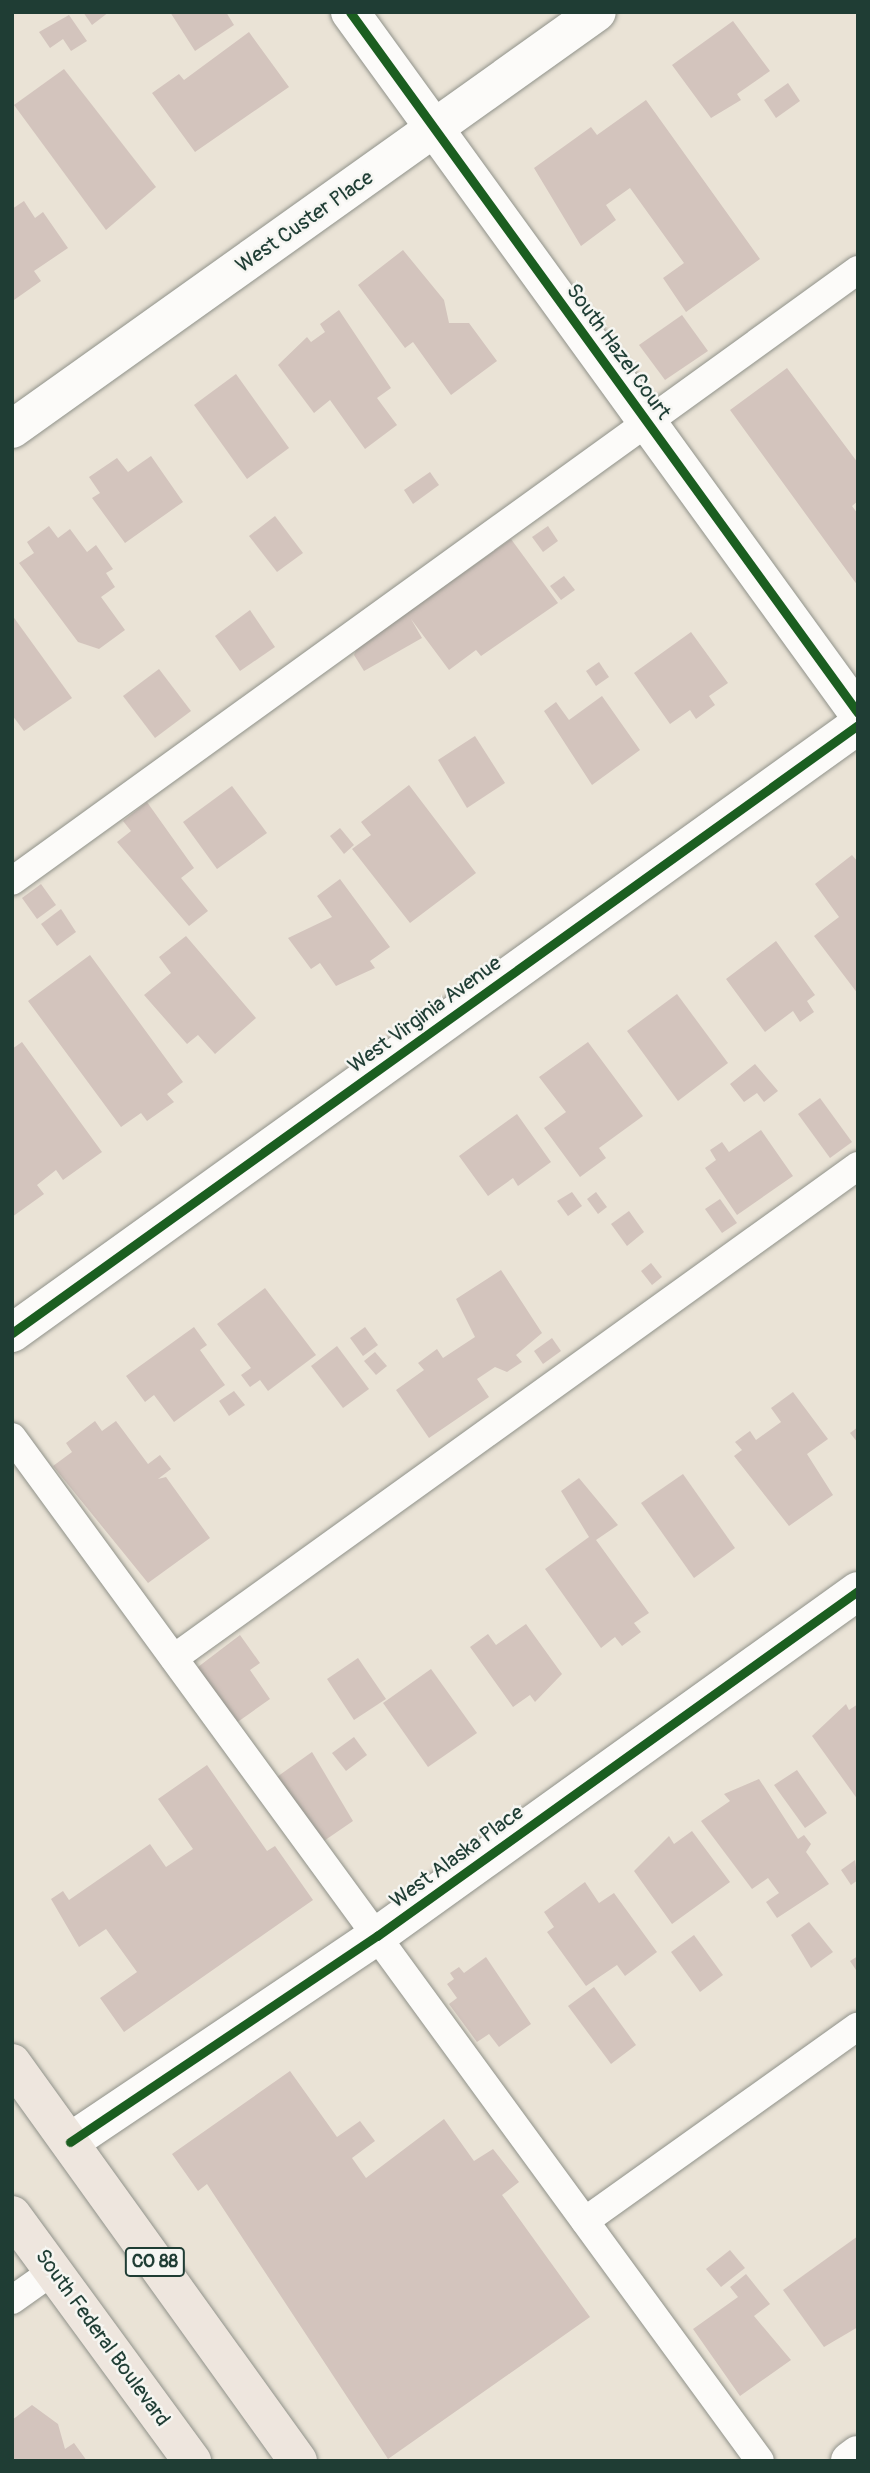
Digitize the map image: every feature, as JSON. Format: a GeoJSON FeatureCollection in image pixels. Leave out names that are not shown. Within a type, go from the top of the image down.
{"type":"FeatureCollection","features":[{"type":"Feature","properties":{"kind":"main road","name":"CO 88"},"geometry":{"type":"LineString","coordinates":[[12,2063],[298,2461]]}},
{"type":"Feature","properties":{"kind":"main road","name":"South Federal Boulevard"},"geometry":{"type":"LineString","coordinates":[[12,2215],[192,2461]]}},
{"type":"Feature","properties":{"kind":"street","name":"South Hazel Court"},"geometry":{"type":"LineString","coordinates":[[350,12],[858,713]]}},
{"type":"Feature","properties":{"kind":"street","name":"West Custer Place"},"geometry":{"type":"LineString","coordinates":[[12,429],[597,12]]}},
{"type":"Feature","properties":{"kind":"street","name":"West Virginia Avenue"},"geometry":{"type":"LineString","coordinates":[[12,1333],[858,725]]}},
{"type":"Feature","properties":{"kind":"street","name":"West Alaska Place"},"geometry":{"type":"LineString","coordinates":[[70,2142],[377,1936],[858,1591]]}},
{"type":"Feature","properties":{"kind":"street"},"geometry":{"type":"LineString","coordinates":[[850,2461],[858,2455]]}},
{"type":"Feature","properties":{"kind":"lane"},"geometry":{"type":"LineString","coordinates":[[12,881],[858,270]]}},
{"type":"Feature","properties":{"kind":"lane"},"geometry":{"type":"LineString","coordinates":[[174,1658],[858,1166]]}},
{"type":"Feature","properties":{"kind":"lane"},"geometry":{"type":"LineString","coordinates":[[12,1437],[760,2461]]}},
{"type":"Feature","properties":{"kind":"lane"},"geometry":{"type":"LineString","coordinates":[[585,2221],[858,2026]]}},
{"type":"Feature","properties":{"kind":"lane"},"geometry":{"type":"LineString","coordinates":[[12,2300],[53,2271]]}},
{"type":"Feature","properties":{"kind":"building"},"geometry":{"type":"Polygon","coordinates":[[[83,12],[109,12],[92,25],[83,12]]]}},
{"type":"Feature","properties":{"kind":"building"},"geometry":{"type":"Polygon","coordinates":[[[170,12],[226,12],[234,25],[195,51],[170,12]]]}},
{"type":"Feature","properties":{"kind":"building"},"geometry":{"type":"Polygon","coordinates":[[[69,15],[87,41],[71,51],[63,39],[50,48],[39,32],[69,15]]]}},
{"type":"Feature","properties":{"kind":"building"},"geometry":{"type":"Polygon","coordinates":[[[733,21],[770,71],[737,94],[741,100],[711,118],[672,65],[733,21]]]}},
{"type":"Feature","properties":{"kind":"building"},"geometry":{"type":"Polygon","coordinates":[[[249,32],[289,87],[195,152],[152,93],[179,74],[184,80],[249,32]]]}},
{"type":"Feature","properties":{"kind":"building"},"geometry":{"type":"Polygon","coordinates":[[[64,69],[156,187],[106,230],[14,105],[64,69]]]}},
{"type":"Feature","properties":{"kind":"building"},"geometry":{"type":"Polygon","coordinates":[[[788,83],[800,101],[776,118],[764,100],[788,83]]]}},
{"type":"Feature","properties":{"kind":"building"},"geometry":{"type":"Polygon","coordinates":[[[646,100],[760,259],[686,312],[663,278],[684,263],[630,188],[606,205],[616,220],[581,246],[534,168],[591,127],[597,135],[646,100]]]}},
{"type":"Feature","properties":{"kind":"building"},"geometry":{"type":"Polygon","coordinates":[[[24,201],[35,218],[43,212],[68,248],[34,271],[41,281],[14,300],[12,209],[24,201]]]}},
{"type":"Feature","properties":{"kind":"building"},"geometry":{"type":"Polygon","coordinates":[[[403,250],[444,300],[449,323],[469,323],[497,361],[451,395],[413,342],[405,348],[358,285],[403,250]]]}},
{"type":"Feature","properties":{"kind":"building"},"geometry":{"type":"Polygon","coordinates":[[[339,310],[391,388],[377,398],[397,425],[365,449],[330,400],[314,413],[278,365],[307,337],[311,342],[325,332],[320,324],[339,310]]]}},
{"type":"Feature","properties":{"kind":"building"},"geometry":{"type":"Polygon","coordinates":[[[682,315],[708,351],[665,380],[639,345],[682,315]]]}},
{"type":"Feature","properties":{"kind":"building"},"geometry":{"type":"Polygon","coordinates":[[[787,368],[858,463],[858,501],[852,506],[858,514],[858,586],[730,410],[787,368]]]}},
{"type":"Feature","properties":{"kind":"building"},"geometry":{"type":"Polygon","coordinates":[[[236,374],[289,448],[247,479],[194,405],[236,374]]]}},
{"type":"Feature","properties":{"kind":"building"},"geometry":{"type":"Polygon","coordinates":[[[151,456],[183,502],[125,543],[92,498],[100,493],[89,477],[117,458],[128,472],[151,456]]]}},
{"type":"Feature","properties":{"kind":"building"},"geometry":{"type":"Polygon","coordinates":[[[430,472],[439,485],[413,504],[404,490],[430,472]]]}},
{"type":"Feature","properties":{"kind":"building"},"geometry":{"type":"Polygon","coordinates":[[[275,516],[303,553],[277,572],[249,536],[275,516]]]}},
{"type":"Feature","properties":{"kind":"building"},"geometry":{"type":"Polygon","coordinates":[[[49,526],[58,538],[70,529],[87,552],[96,545],[113,569],[106,573],[115,587],[101,597],[125,630],[99,649],[78,642],[19,563],[34,553],[27,542],[49,526]]]}},
{"type":"Feature","properties":{"kind":"building"},"geometry":{"type":"Polygon","coordinates":[[[548,526],[558,541],[543,552],[532,537],[548,526]]]}},
{"type":"Feature","properties":{"kind":"building"},"geometry":{"type":"Polygon","coordinates":[[[511,539],[558,603],[481,656],[476,650],[449,670],[411,619],[422,638],[364,671],[354,655],[357,648],[511,539]]]}},
{"type":"Feature","properties":{"kind":"building"},"geometry":{"type":"Polygon","coordinates":[[[564,576],[575,590],[561,600],[550,586],[564,576]]]}},
{"type":"Feature","properties":{"kind":"building"},"geometry":{"type":"Polygon","coordinates":[[[250,610],[275,647],[240,671],[215,636],[250,610]]]}},
{"type":"Feature","properties":{"kind":"building"},"geometry":{"type":"Polygon","coordinates":[[[12,615],[72,698],[24,731],[12,715],[12,615]]]}},
{"type":"Feature","properties":{"kind":"building"},"geometry":{"type":"Polygon","coordinates":[[[691,632],[728,683],[709,696],[715,705],[696,719],[690,710],[670,724],[634,673],[691,632]]]}},
{"type":"Feature","properties":{"kind":"building"},"geometry":{"type":"Polygon","coordinates":[[[599,662],[609,677],[596,686],[586,671],[599,662]]]}},
{"type":"Feature","properties":{"kind":"building"},"geometry":{"type":"Polygon","coordinates":[[[159,669],[191,711],[155,738],[123,696],[159,669]]]}},
{"type":"Feature","properties":{"kind":"building"},"geometry":{"type":"Polygon","coordinates":[[[602,696],[640,750],[592,785],[544,711],[556,702],[569,720],[602,696]]]}},
{"type":"Feature","properties":{"kind":"building"},"geometry":{"type":"Polygon","coordinates":[[[475,736],[505,783],[467,808],[438,760],[475,736]]]}},
{"type":"Feature","properties":{"kind":"building"},"geometry":{"type":"Polygon","coordinates":[[[409,785],[476,873],[410,923],[352,849],[371,835],[361,822],[409,785]]]}},
{"type":"Feature","properties":{"kind":"building"},"geometry":{"type":"Polygon","coordinates":[[[232,786],[267,833],[217,869],[183,822],[232,786]]]}},
{"type":"Feature","properties":{"kind":"building"},"geometry":{"type":"Polygon","coordinates":[[[147,802],[194,868],[181,878],[208,911],[189,926],[117,842],[131,831],[123,821],[147,802]]]}},
{"type":"Feature","properties":{"kind":"building"},"geometry":{"type":"Polygon","coordinates":[[[340,828],[354,845],[344,854],[330,836],[340,828]]]}},
{"type":"Feature","properties":{"kind":"building"},"geometry":{"type":"Polygon","coordinates":[[[852,855],[858,862],[858,994],[814,936],[839,917],[815,884],[852,855]]]}},
{"type":"Feature","properties":{"kind":"building"},"geometry":{"type":"Polygon","coordinates":[[[340,879],[390,947],[370,961],[375,968],[336,986],[320,963],[311,969],[288,938],[332,917],[317,896],[340,879]]]}},
{"type":"Feature","properties":{"kind":"building"},"geometry":{"type":"Polygon","coordinates":[[[41,884],[56,905],[37,919],[22,898],[41,884]]]}},
{"type":"Feature","properties":{"kind":"building"},"geometry":{"type":"Polygon","coordinates":[[[61,909],[76,932],[57,946],[41,924],[61,909]]]}},
{"type":"Feature","properties":{"kind":"building"},"geometry":{"type":"Polygon","coordinates":[[[186,936],[256,1018],[215,1054],[198,1035],[187,1044],[144,995],[171,973],[159,957],[186,936]]]}},
{"type":"Feature","properties":{"kind":"building"},"geometry":{"type":"Polygon","coordinates":[[[776,941],[815,995],[807,1001],[814,1012],[800,1022],[793,1011],[765,1032],[726,979],[776,941]]]}},
{"type":"Feature","properties":{"kind":"building"},"geometry":{"type":"Polygon","coordinates":[[[90,955],[183,1082],[167,1094],[174,1102],[147,1121],[141,1113],[121,1127],[28,1001],[90,955]]]}},
{"type":"Feature","properties":{"kind":"building"},"geometry":{"type":"Polygon","coordinates":[[[677,994],[728,1063],[678,1101],[627,1031],[677,994]]]}},
{"type":"Feature","properties":{"kind":"building"},"geometry":{"type":"Polygon","coordinates":[[[22,1042],[102,1152],[63,1180],[56,1170],[37,1185],[44,1194],[12,1217],[12,1049],[22,1042]]]}},
{"type":"Feature","properties":{"kind":"building"},"geometry":{"type":"Polygon","coordinates":[[[588,1042],[643,1116],[599,1148],[606,1158],[580,1177],[544,1128],[566,1112],[539,1077],[588,1042]]]}},
{"type":"Feature","properties":{"kind":"building"},"geometry":{"type":"Polygon","coordinates":[[[755,1064],[778,1091],[764,1102],[757,1093],[744,1102],[730,1084],[755,1064]]]}},
{"type":"Feature","properties":{"kind":"building"},"geometry":{"type":"Polygon","coordinates":[[[820,1098],[852,1142],[830,1158],[798,1114],[820,1098]]]}},
{"type":"Feature","properties":{"kind":"building"},"geometry":{"type":"Polygon","coordinates":[[[517,1114],[551,1162],[518,1186],[513,1178],[488,1196],[459,1156],[517,1114]]]}},
{"type":"Feature","properties":{"kind":"building"},"geometry":{"type":"Polygon","coordinates":[[[761,1130],[793,1176],[737,1215],[705,1168],[716,1160],[710,1150],[722,1142],[729,1152],[761,1130]]]}},
{"type":"Feature","properties":{"kind":"building"},"geometry":{"type":"Polygon","coordinates":[[[572,1192],[582,1206],[568,1216],[557,1201],[572,1192]]]}},
{"type":"Feature","properties":{"kind":"building"},"geometry":{"type":"Polygon","coordinates":[[[596,1192],[607,1207],[598,1214],[587,1199],[596,1192]]]}},
{"type":"Feature","properties":{"kind":"building"},"geometry":{"type":"Polygon","coordinates":[[[720,1199],[737,1223],[722,1233],[705,1209],[720,1199]]]}},
{"type":"Feature","properties":{"kind":"building"},"geometry":{"type":"Polygon","coordinates":[[[629,1211],[644,1232],[627,1246],[611,1224],[629,1211]]]}},
{"type":"Feature","properties":{"kind":"building"},"geometry":{"type":"Polygon","coordinates":[[[651,1263],[662,1277],[652,1285],[641,1271],[651,1263]]]}},
{"type":"Feature","properties":{"kind":"building"},"geometry":{"type":"Polygon","coordinates":[[[501,1270],[542,1333],[516,1355],[522,1362],[507,1372],[495,1367],[477,1379],[489,1397],[429,1438],[396,1390],[424,1370],[418,1363],[437,1349],[443,1358],[475,1337],[456,1299],[501,1270]]]}},
{"type":"Feature","properties":{"kind":"building"},"geometry":{"type":"Polygon","coordinates":[[[265,1288],[316,1355],[268,1391],[260,1380],[250,1387],[241,1375],[251,1368],[217,1324],[265,1288]]]}},
{"type":"Feature","properties":{"kind":"building"},"geometry":{"type":"Polygon","coordinates":[[[194,1327],[207,1345],[200,1350],[225,1385],[174,1422],[154,1395],[145,1402],[126,1376],[194,1327]]]}},
{"type":"Feature","properties":{"kind":"building"},"geometry":{"type":"Polygon","coordinates":[[[365,1327],[378,1345],[363,1356],[350,1338],[365,1327]]]}},
{"type":"Feature","properties":{"kind":"building"},"geometry":{"type":"Polygon","coordinates":[[[552,1338],[561,1351],[543,1364],[534,1351],[552,1338]]]}},
{"type":"Feature","properties":{"kind":"building"},"geometry":{"type":"Polygon","coordinates":[[[337,1346],[369,1389],[343,1408],[311,1366],[337,1346]]]}},
{"type":"Feature","properties":{"kind":"building"},"geometry":{"type":"Polygon","coordinates":[[[375,1352],[387,1366],[376,1375],[364,1361],[375,1352]]]}},
{"type":"Feature","properties":{"kind":"building"},"geometry":{"type":"Polygon","coordinates":[[[234,1391],[245,1405],[229,1416],[219,1401],[234,1391]]]}},
{"type":"Feature","properties":{"kind":"building"},"geometry":{"type":"Polygon","coordinates":[[[793,1392],[828,1439],[807,1454],[833,1495],[789,1526],[734,1456],[742,1450],[735,1442],[750,1431],[756,1440],[781,1422],[771,1408],[793,1392]]]}},
{"type":"Feature","properties":{"kind":"building"},"geometry":{"type":"Polygon","coordinates":[[[95,1421],[102,1431],[116,1421],[148,1464],[160,1455],[171,1469],[158,1479],[166,1477],[210,1538],[148,1583],[53,1466],[72,1452],[66,1443],[95,1421]]]}},
{"type":"Feature","properties":{"kind":"building"},"geometry":{"type":"Polygon","coordinates":[[[858,1427],[858,1443],[850,1433],[858,1427]]]}},
{"type":"Feature","properties":{"kind":"building"},"geometry":{"type":"Polygon","coordinates":[[[683,1474],[735,1548],[694,1578],[641,1503],[683,1474]]]}},
{"type":"Feature","properties":{"kind":"building"},"geometry":{"type":"Polygon","coordinates":[[[579,1478],[618,1525],[596,1540],[649,1613],[634,1623],[641,1632],[622,1646],[615,1637],[601,1648],[545,1569],[589,1537],[561,1491],[579,1478]]]}},
{"type":"Feature","properties":{"kind":"building"},"geometry":{"type":"Polygon","coordinates":[[[526,1624],[562,1674],[535,1702],[530,1695],[513,1707],[470,1647],[488,1634],[496,1645],[526,1624]]]}},
{"type":"Feature","properties":{"kind":"building"},"geometry":{"type":"Polygon","coordinates":[[[240,1635],[260,1663],[250,1670],[270,1699],[232,1726],[194,1670],[240,1635]]]}},
{"type":"Feature","properties":{"kind":"building"},"geometry":{"type":"Polygon","coordinates":[[[358,1658],[386,1699],[354,1720],[327,1679],[358,1658]]]}},
{"type":"Feature","properties":{"kind":"building"},"geometry":{"type":"Polygon","coordinates":[[[431,1669],[477,1733],[428,1767],[383,1703],[431,1669]]]}},
{"type":"Feature","properties":{"kind":"building"},"geometry":{"type":"Polygon","coordinates":[[[846,1704],[849,1710],[858,1704],[858,1800],[812,1736],[846,1704]]]}},
{"type":"Feature","properties":{"kind":"building"},"geometry":{"type":"Polygon","coordinates":[[[354,1737],[367,1755],[346,1771],[332,1753],[354,1737]]]}},
{"type":"Feature","properties":{"kind":"building"},"geometry":{"type":"Polygon","coordinates":[[[312,1752],[353,1821],[318,1845],[274,1779],[312,1752]]]}},
{"type":"Feature","properties":{"kind":"building"},"geometry":{"type":"Polygon","coordinates":[[[207,1765],[267,1851],[275,1846],[313,1900],[124,2032],[100,1998],[137,1972],[106,1929],[79,1947],[51,1899],[63,1891],[69,1900],[150,1844],[166,1867],[193,1849],[158,1799],[207,1765]]]}},
{"type":"Feature","properties":{"kind":"building"},"geometry":{"type":"Polygon","coordinates":[[[797,1770],[827,1813],[805,1828],[774,1785],[797,1770]]]}},
{"type":"Feature","properties":{"kind":"building"},"geometry":{"type":"Polygon","coordinates":[[[759,1779],[798,1839],[804,1835],[811,1844],[806,1852],[829,1884],[777,1918],[766,1902],[779,1893],[768,1878],[752,1889],[701,1821],[730,1801],[724,1794],[759,1779]]]}},
{"type":"Feature","properties":{"kind":"building"},"geometry":{"type":"Polygon","coordinates":[[[692,1831],[730,1882],[672,1924],[634,1871],[669,1836],[674,1844],[692,1831]]]}},
{"type":"Feature","properties":{"kind":"building"},"geometry":{"type":"Polygon","coordinates":[[[855,1860],[858,1880],[851,1885],[841,1870],[855,1860]]]}},
{"type":"Feature","properties":{"kind":"building"},"geometry":{"type":"Polygon","coordinates":[[[585,1882],[599,1903],[614,1893],[657,1952],[625,1976],[617,1965],[586,1986],[547,1932],[554,1927],[544,1912],[585,1882]]]}},
{"type":"Feature","properties":{"kind":"building"},"geometry":{"type":"Polygon","coordinates":[[[809,1922],[833,1952],[811,1968],[791,1935],[809,1922]]]}},
{"type":"Feature","properties":{"kind":"building"},"geometry":{"type":"Polygon","coordinates":[[[694,1935],[723,1975],[700,1992],[671,1952],[694,1935]]]}},
{"type":"Feature","properties":{"kind":"building"},"geometry":{"type":"Polygon","coordinates":[[[858,1956],[858,1973],[850,1961],[858,1956]]]}},
{"type":"Feature","properties":{"kind":"building"},"geometry":{"type":"Polygon","coordinates":[[[486,1957],[531,2024],[499,2047],[489,2034],[477,2042],[449,2004],[457,1998],[447,1984],[454,1979],[450,1973],[459,1967],[464,1973],[486,1957]]]}},
{"type":"Feature","properties":{"kind":"building"},"geometry":{"type":"Polygon","coordinates":[[[594,1987],[636,2045],[611,2064],[568,2006],[594,1987]]]}},
{"type":"Feature","properties":{"kind":"building"},"geometry":{"type":"Polygon","coordinates":[[[290,2071],[337,2137],[360,2121],[375,2141],[352,2158],[366,2178],[444,2119],[474,2161],[493,2149],[519,2182],[502,2195],[590,2317],[388,2459],[207,2184],[198,2191],[172,2154],[290,2071]]]}},
{"type":"Feature","properties":{"kind":"building"},"geometry":{"type":"Polygon","coordinates":[[[858,2236],[858,2327],[824,2347],[783,2290],[858,2236]]]}},
{"type":"Feature","properties":{"kind":"building"},"geometry":{"type":"Polygon","coordinates":[[[730,2250],[745,2268],[721,2287],[706,2269],[730,2250]]]}},
{"type":"Feature","properties":{"kind":"building"},"geometry":{"type":"Polygon","coordinates":[[[746,2274],[770,2304],[754,2316],[791,2360],[740,2396],[693,2329],[738,2297],[730,2287],[746,2274]]]}},
{"type":"Feature","properties":{"kind":"building"},"geometry":{"type":"Polygon","coordinates":[[[32,2405],[58,2424],[65,2449],[74,2443],[87,2461],[12,2461],[12,2420],[32,2405]]]}},
{"type":"Feature","properties":{"kind":"cycle path"},"geometry":{"type":"LineString","coordinates":[[350,12],[858,713]]}},
{"type":"Feature","properties":{"kind":"cycle path"},"geometry":{"type":"LineString","coordinates":[[12,1333],[858,725]]}},
{"type":"Feature","properties":{"kind":"cycle path"},"geometry":{"type":"LineString","coordinates":[[70,2142],[377,1936],[858,1591]]}}]}
